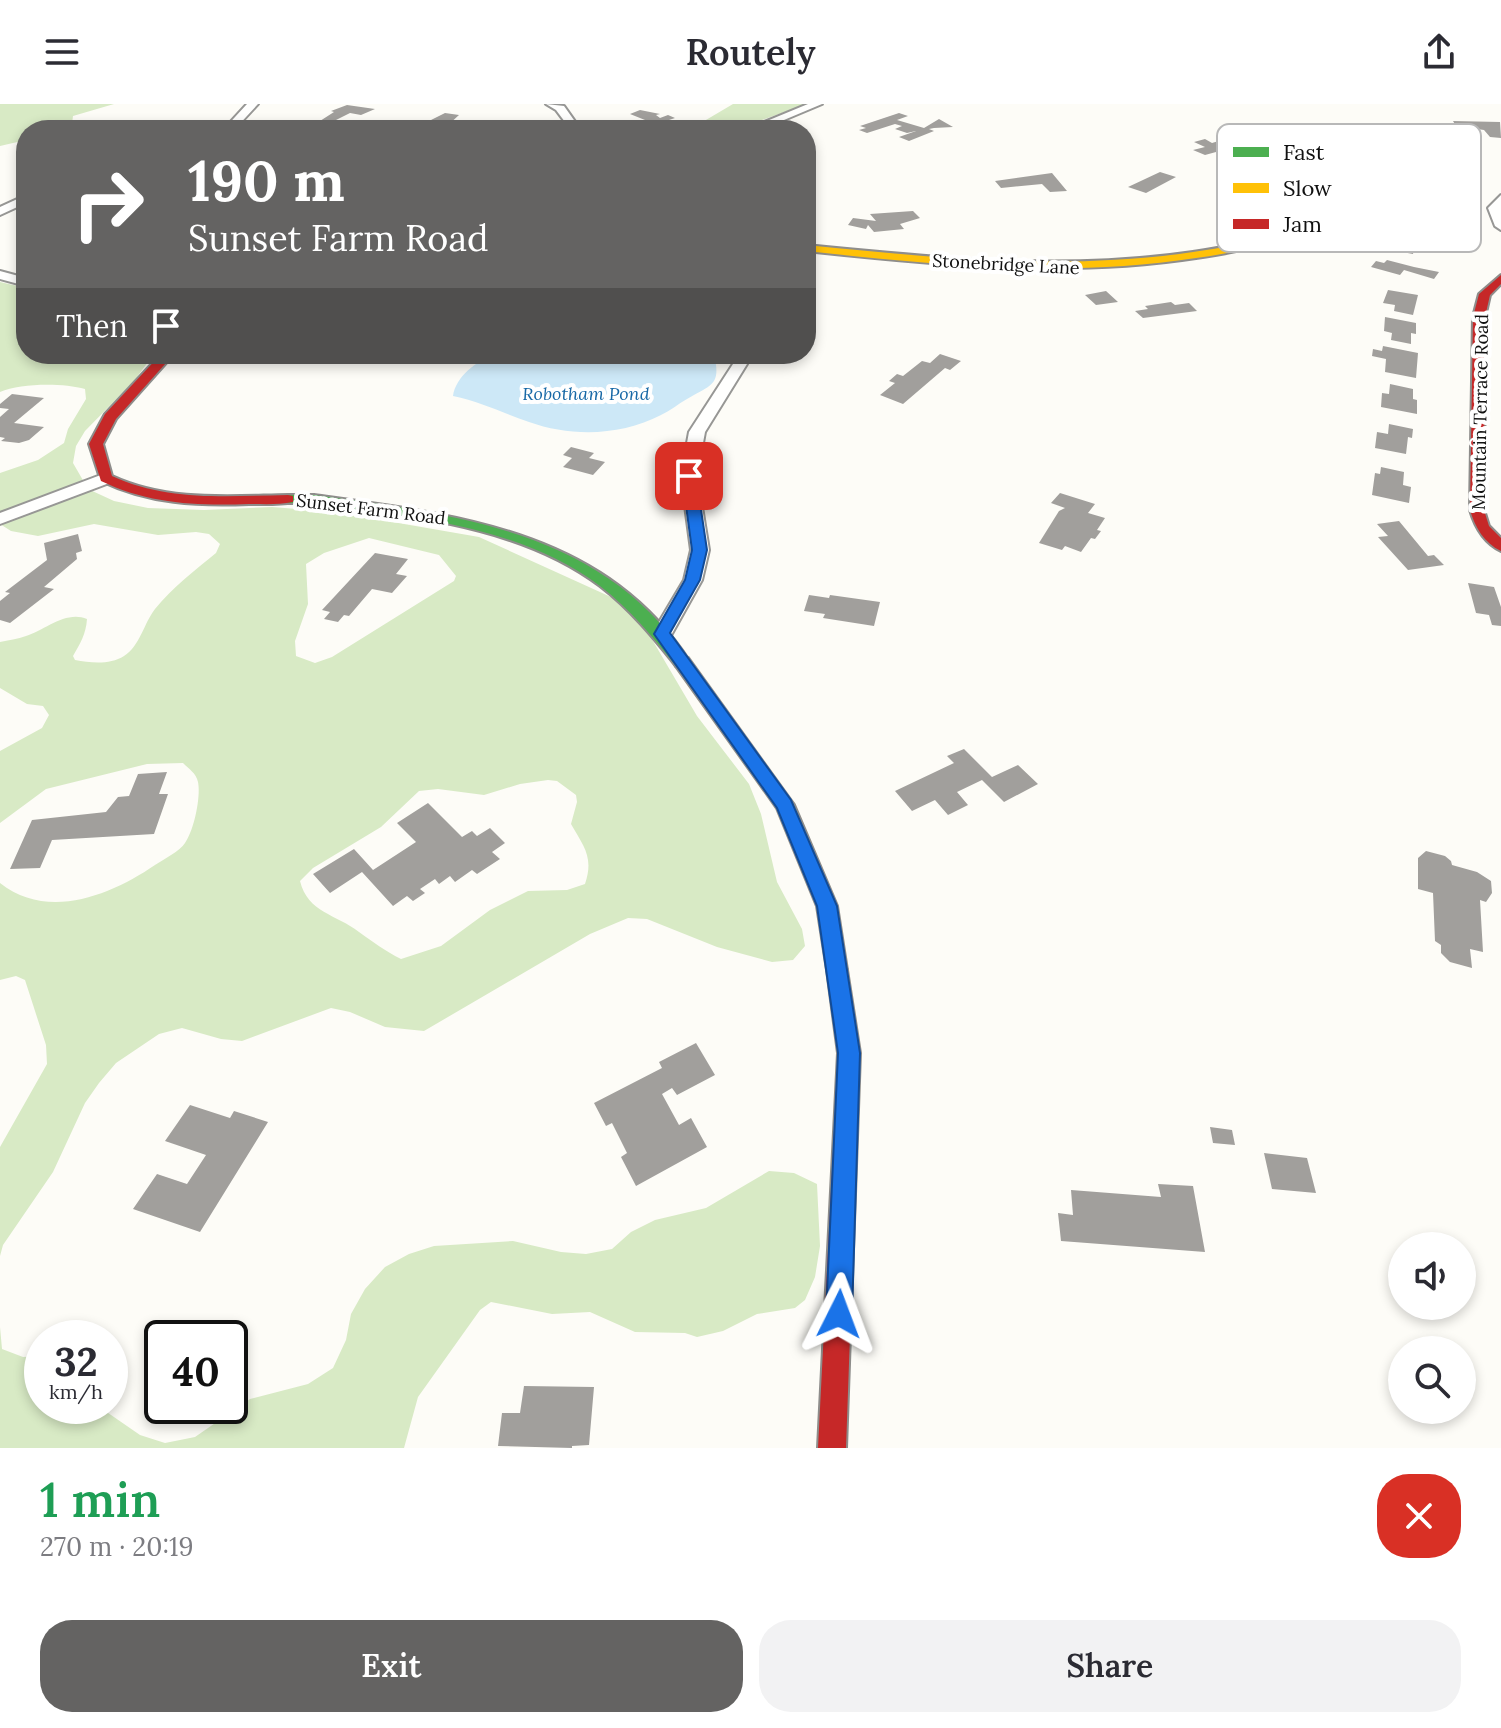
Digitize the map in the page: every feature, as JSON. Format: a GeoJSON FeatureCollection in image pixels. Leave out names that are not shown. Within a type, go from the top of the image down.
{"type":"FeatureCollection","features":[{"type":"Feature","properties":{"kind":"street"},"geometry":{"type":"LineString","coordinates":[[238,120],[253,104]]}},
{"type":"Feature","properties":{"kind":"street"},"geometry":{"type":"LineString","coordinates":[[551,104],[560,108],[569,120]]}},
{"type":"Feature","properties":{"kind":"street"},"geometry":{"type":"LineString","coordinates":[[776,120],[817,104]]}},
{"type":"Feature","properties":{"kind":"street"},"geometry":{"type":"LineString","coordinates":[[1501,199],[1494,208],[1501,226]]}},
{"type":"Feature","properties":{"kind":"street","name":"Stonebridge Lane"},"geometry":{"type":"LineString","coordinates":[[816,249],[940,262],[1070,269],[1178,261],[1218,252]]}},
{"type":"Feature","properties":{"kind":"street","name":"Mountain Terrace Road"},"geometry":{"type":"LineString","coordinates":[[1501,278],[1485,294],[1479,317],[1477,510],[1482,527],[1501,546]]}},
{"type":"Feature","properties":{"kind":"street"},"geometry":{"type":"LineString","coordinates":[[0,519],[106,478],[96,444],[110,417],[159,364]]}},
{"type":"Feature","properties":{"kind":"street"},"geometry":{"type":"LineString","coordinates":[[662,634],[693,580],[700,550],[689,476],[697,432],[740,364]]}},
{"type":"Feature","properties":{"kind":"street","name":"Sunset Farm Road"},"geometry":{"type":"LineString","coordinates":[[106,478],[128,491],[174,499],[314,499],[467,521],[544,546],[608,582],[662,634],[785,805],[827,906],[849,1053],[832,1448]]}},
{"type":"Feature","properties":{"kind":"green space"},"geometry":{"type":"Polygon","coordinates":[[[0,104],[114,104],[73,116],[72,120],[16,120],[16,142],[0,146],[0,104]]]}},
{"type":"Feature","properties":{"kind":"green space"},"geometry":{"type":"Polygon","coordinates":[[[733,104],[807,104],[762,120],[706,120],[733,104]]]}},
{"type":"Feature","properties":{"kind":"green space"},"geometry":{"type":"Polygon","coordinates":[[[0,282],[16,286],[16,364],[147,364],[85,431],[76,446],[73,463],[88,489],[114,501],[148,508],[204,510],[272,507],[335,512],[479,537],[633,607],[697,716],[749,784],[761,814],[777,882],[802,929],[805,946],[793,960],[772,962],[717,947],[647,919],[628,918],[590,934],[424,1031],[385,1027],[350,1012],[331,1008],[242,1041],[221,1039],[182,1028],[159,1034],[116,1063],[99,1083],[85,1103],[53,1172],[3,1245],[0,1256],[0,1147],[47,1064],[46,1045],[25,980],[16,976],[0,980],[0,883],[19,894],[59,902],[79,900],[119,886],[183,846],[194,822],[199,788],[196,776],[183,763],[147,764],[46,789],[0,823],[0,751],[42,728],[49,715],[43,706],[27,704],[0,688],[0,642],[26,636],[63,619],[79,617],[87,619],[84,634],[73,656],[75,660],[100,662],[119,659],[134,646],[162,601],[216,553],[220,544],[209,534],[196,532],[158,535],[94,524],[38,536],[11,531],[0,524],[0,473],[38,460],[64,443],[68,429],[86,399],[85,389],[65,386],[0,392],[0,282]],[[369,538],[324,553],[306,564],[308,604],[295,641],[296,656],[315,663],[332,657],[454,581],[456,576],[439,555],[369,538]],[[557,781],[520,784],[484,795],[438,789],[419,791],[381,827],[313,868],[300,881],[304,892],[324,912],[401,959],[441,946],[490,910],[528,891],[567,890],[585,884],[588,859],[571,824],[576,795],[557,781]]]}},
{"type":"Feature","properties":{"kind":"green space"},"geometry":{"type":"Polygon","coordinates":[[[769,1171],[794,1173],[817,1184],[820,1246],[815,1277],[805,1300],[795,1308],[757,1314],[723,1331],[697,1337],[685,1333],[635,1332],[590,1312],[552,1314],[491,1302],[480,1310],[418,1397],[404,1448],[0,1448],[0,1327],[2,1349],[24,1357],[24,1424],[124,1424],[140,1435],[165,1443],[195,1437],[214,1424],[248,1424],[250,1399],[308,1384],[333,1368],[346,1340],[351,1314],[365,1289],[385,1267],[409,1254],[434,1246],[513,1241],[561,1252],[586,1254],[612,1249],[631,1232],[655,1220],[706,1208],[769,1171]]]}},
{"type":"Feature","properties":{"kind":"water","name":"Robotham Pond"},"geometry":{"type":"Polygon","coordinates":[[[476,364],[715,364],[716,372],[709,386],[646,422],[613,430],[579,432],[545,427],[453,396],[458,382],[476,364]]]}},
{"type":"Feature","properties":{"kind":"building"},"geometry":{"type":"Polygon","coordinates":[[[347,105],[375,109],[361,115],[350,113],[336,120],[322,120],[334,112],[331,111],[347,105]]]}},
{"type":"Feature","properties":{"kind":"building"},"geometry":{"type":"Polygon","coordinates":[[[640,110],[660,114],[656,115],[660,118],[668,115],[675,118],[645,120],[630,114],[640,110]]]}},
{"type":"Feature","properties":{"kind":"building"},"geometry":{"type":"Polygon","coordinates":[[[445,113],[459,115],[454,120],[431,120],[445,113]]]}},
{"type":"Feature","properties":{"kind":"building"},"geometry":{"type":"Polygon","coordinates":[[[899,113],[908,116],[897,120],[924,128],[939,119],[953,127],[929,129],[934,131],[909,141],[899,137],[916,131],[907,133],[895,129],[902,126],[895,124],[867,133],[859,130],[866,128],[860,126],[899,113]]]}},
{"type":"Feature","properties":{"kind":"building"},"geometry":{"type":"Polygon","coordinates":[[[1453,121],[1500,122],[1501,138],[1490,137],[1481,130],[1481,124],[1455,124],[1453,121]]]}},
{"type":"Feature","properties":{"kind":"building"},"geometry":{"type":"Polygon","coordinates":[[[1205,139],[1212,143],[1217,142],[1217,152],[1205,155],[1193,150],[1205,147],[1194,142],[1205,139]]]}},
{"type":"Feature","properties":{"kind":"building"},"geometry":{"type":"Polygon","coordinates":[[[1160,172],[1176,177],[1146,193],[1128,187],[1160,172]]]}},
{"type":"Feature","properties":{"kind":"building"},"geometry":{"type":"Polygon","coordinates":[[[1052,173],[1067,191],[1050,192],[1042,184],[1001,188],[995,181],[1052,173]]]}},
{"type":"Feature","properties":{"kind":"building"},"geometry":{"type":"Polygon","coordinates":[[[913,211],[920,218],[900,224],[904,229],[874,232],[868,225],[866,229],[848,225],[853,218],[876,221],[870,214],[913,211]]]}},
{"type":"Feature","properties":{"kind":"building"},"geometry":{"type":"Polygon","coordinates":[[[1387,260],[1439,272],[1434,279],[1404,270],[1400,275],[1371,267],[1376,261],[1384,263],[1387,260]]]}},
{"type":"Feature","properties":{"kind":"building"},"geometry":{"type":"Polygon","coordinates":[[[1388,290],[1418,295],[1413,315],[1394,311],[1395,305],[1383,303],[1388,290]]]}},
{"type":"Feature","properties":{"kind":"building"},"geometry":{"type":"Polygon","coordinates":[[[1106,291],[1118,302],[1096,305],[1085,295],[1106,291]]]}},
{"type":"Feature","properties":{"kind":"building"},"geometry":{"type":"Polygon","coordinates":[[[1171,302],[1175,305],[1189,303],[1197,311],[1143,318],[1135,311],[1148,309],[1145,306],[1171,302]]]}},
{"type":"Feature","properties":{"kind":"building"},"geometry":{"type":"Polygon","coordinates":[[[1385,317],[1416,323],[1416,334],[1411,333],[1411,344],[1391,340],[1392,333],[1384,331],[1385,317]]]}},
{"type":"Feature","properties":{"kind":"building"},"geometry":{"type":"Polygon","coordinates":[[[1383,346],[1418,353],[1416,378],[1385,372],[1386,359],[1372,356],[1373,349],[1382,351],[1383,346]]]}},
{"type":"Feature","properties":{"kind":"building"},"geometry":{"type":"Polygon","coordinates":[[[940,354],[961,361],[950,370],[945,368],[903,404],[880,395],[895,383],[889,381],[897,374],[903,376],[922,361],[930,363],[940,354]]]}},
{"type":"Feature","properties":{"kind":"building"},"geometry":{"type":"Polygon","coordinates":[[[1390,384],[1413,389],[1417,414],[1381,407],[1382,393],[1389,394],[1390,384]]]}},
{"type":"Feature","properties":{"kind":"building"},"geometry":{"type":"Polygon","coordinates":[[[12,394],[44,398],[14,423],[44,427],[29,440],[19,443],[1,441],[5,438],[0,437],[0,417],[9,409],[0,408],[0,404],[12,394]]]}},
{"type":"Feature","properties":{"kind":"building"},"geometry":{"type":"Polygon","coordinates":[[[1389,424],[1413,429],[1412,438],[1408,437],[1406,454],[1375,448],[1377,432],[1388,434],[1389,424]]]}},
{"type":"Feature","properties":{"kind":"building"},"geometry":{"type":"Polygon","coordinates":[[[571,447],[594,453],[589,458],[605,462],[593,475],[563,467],[572,458],[563,455],[571,447]]]}},
{"type":"Feature","properties":{"kind":"building"},"geometry":{"type":"Polygon","coordinates":[[[1381,467],[1404,472],[1403,485],[1411,487],[1409,503],[1372,495],[1375,473],[1380,474],[1381,467]]]}},
{"type":"Feature","properties":{"kind":"building"},"geometry":{"type":"Polygon","coordinates":[[[1060,493],[1095,504],[1088,513],[1105,518],[1097,530],[1101,531],[1095,539],[1091,538],[1081,552],[1065,546],[1062,550],[1039,543],[1059,511],[1065,508],[1051,503],[1060,493]]]}},
{"type":"Feature","properties":{"kind":"building"},"geometry":{"type":"Polygon","coordinates":[[[1399,521],[1428,556],[1434,555],[1444,565],[1408,570],[1378,537],[1388,536],[1377,524],[1399,521]]]}},
{"type":"Feature","properties":{"kind":"building"},"geometry":{"type":"Polygon","coordinates":[[[78,534],[82,551],[76,553],[77,559],[44,587],[54,589],[10,623],[0,620],[0,601],[10,593],[5,592],[47,560],[44,543],[78,534]]]}},
{"type":"Feature","properties":{"kind":"building"},"geometry":{"type":"Polygon","coordinates":[[[375,553],[408,559],[396,574],[407,576],[392,593],[372,589],[349,616],[344,615],[338,622],[324,619],[330,612],[322,610],[375,553]]]}},
{"type":"Feature","properties":{"kind":"building"},"geometry":{"type":"Polygon","coordinates":[[[1468,583],[1494,587],[1501,607],[1501,626],[1492,625],[1489,615],[1476,613],[1468,583]]]}},
{"type":"Feature","properties":{"kind":"building"},"geometry":{"type":"Polygon","coordinates":[[[809,595],[880,602],[874,626],[823,618],[825,614],[804,611],[809,595]]]}},
{"type":"Feature","properties":{"kind":"building"},"geometry":{"type":"Polygon","coordinates":[[[964,749],[992,777],[1018,765],[1038,784],[1004,802],[982,780],[957,792],[968,805],[948,815],[935,800],[912,811],[895,791],[954,763],[947,756],[964,749]]]}},
{"type":"Feature","properties":{"kind":"building"},"geometry":{"type":"Polygon","coordinates":[[[167,772],[159,794],[168,794],[154,834],[52,840],[40,868],[10,869],[32,820],[106,812],[118,797],[129,796],[138,774],[167,772]]]}},
{"type":"Feature","properties":{"kind":"building"},"geometry":{"type":"Polygon","coordinates":[[[428,803],[462,837],[472,831],[477,836],[490,828],[505,843],[492,852],[500,859],[477,874],[472,870],[455,882],[450,876],[439,884],[435,879],[420,889],[425,893],[413,901],[407,896],[393,906],[362,872],[330,893],[313,874],[354,849],[373,870],[416,842],[397,823],[428,803]]]}},
{"type":"Feature","properties":{"kind":"building"},"geometry":{"type":"Polygon","coordinates":[[[1426,851],[1445,856],[1452,865],[1477,872],[1491,881],[1492,893],[1486,902],[1480,900],[1483,952],[1470,949],[1472,968],[1450,962],[1441,953],[1441,945],[1435,941],[1433,893],[1418,889],[1418,858],[1426,851]]]}},
{"type":"Feature","properties":{"kind":"building"},"geometry":{"type":"Polygon","coordinates":[[[696,1043],[715,1075],[677,1095],[672,1088],[662,1094],[679,1125],[691,1118],[707,1147],[636,1186],[621,1157],[627,1153],[612,1123],[606,1126],[594,1103],[662,1068],[659,1062],[696,1043]]]}},
{"type":"Feature","properties":{"kind":"building"},"geometry":{"type":"Polygon","coordinates":[[[190,1105],[230,1118],[234,1111],[268,1122],[200,1232],[133,1209],[157,1174],[187,1184],[206,1155],[165,1141],[190,1105]]]}},
{"type":"Feature","properties":{"kind":"building"},"geometry":{"type":"Polygon","coordinates":[[[1210,1127],[1232,1130],[1235,1145],[1213,1143],[1210,1127]]]}},
{"type":"Feature","properties":{"kind":"building"},"geometry":{"type":"Polygon","coordinates":[[[1264,1153],[1307,1158],[1316,1193],[1272,1189],[1264,1153]]]}},
{"type":"Feature","properties":{"kind":"building"},"geometry":{"type":"Polygon","coordinates":[[[1158,1184],[1193,1186],[1205,1252],[1061,1241],[1058,1213],[1073,1215],[1071,1190],[1161,1197],[1158,1184]]]}},
{"type":"Feature","properties":{"kind":"building"},"geometry":{"type":"Polygon","coordinates":[[[524,1386],[594,1387],[589,1445],[572,1448],[498,1446],[502,1413],[520,1413],[524,1386]]]}},
{"type":"Feature","properties":{"kind":"traffic: fast"},"geometry":{"type":"LineString","coordinates":[[288,499],[314,499],[472,524],[563,556],[605,582],[645,617],[682,662]]}},
{"type":"Feature","properties":{"kind":"traffic: slow"},"geometry":{"type":"LineString","coordinates":[[816,249],[957,262],[1057,266],[1158,261],[1217,251]]}},
{"type":"Feature","properties":{"kind":"traffic: slow"},"geometry":{"type":"LineString","coordinates":[[682,662],[785,805],[827,906],[837,970]]}},
{"type":"Feature","properties":{"kind":"traffic: jam"},"geometry":{"type":"LineString","coordinates":[[1501,278],[1485,294],[1479,317],[1477,510],[1482,527],[1501,546]]}},
{"type":"Feature","properties":{"kind":"traffic: jam"},"geometry":{"type":"LineString","coordinates":[[159,364],[110,417],[96,444],[106,478],[127,488],[171,498],[218,501],[288,499]]}},
{"type":"Feature","properties":{"kind":"traffic: jam"},"geometry":{"type":"LineString","coordinates":[[832,1448],[849,1053],[837,970]]}},
{"type":"Feature","properties":{"kind":"route"},"geometry":{"type":"LineString","coordinates":[[689,476],[700,550],[693,580],[662,634],[785,805],[827,906],[849,1053],[839,1314]]}}]}
